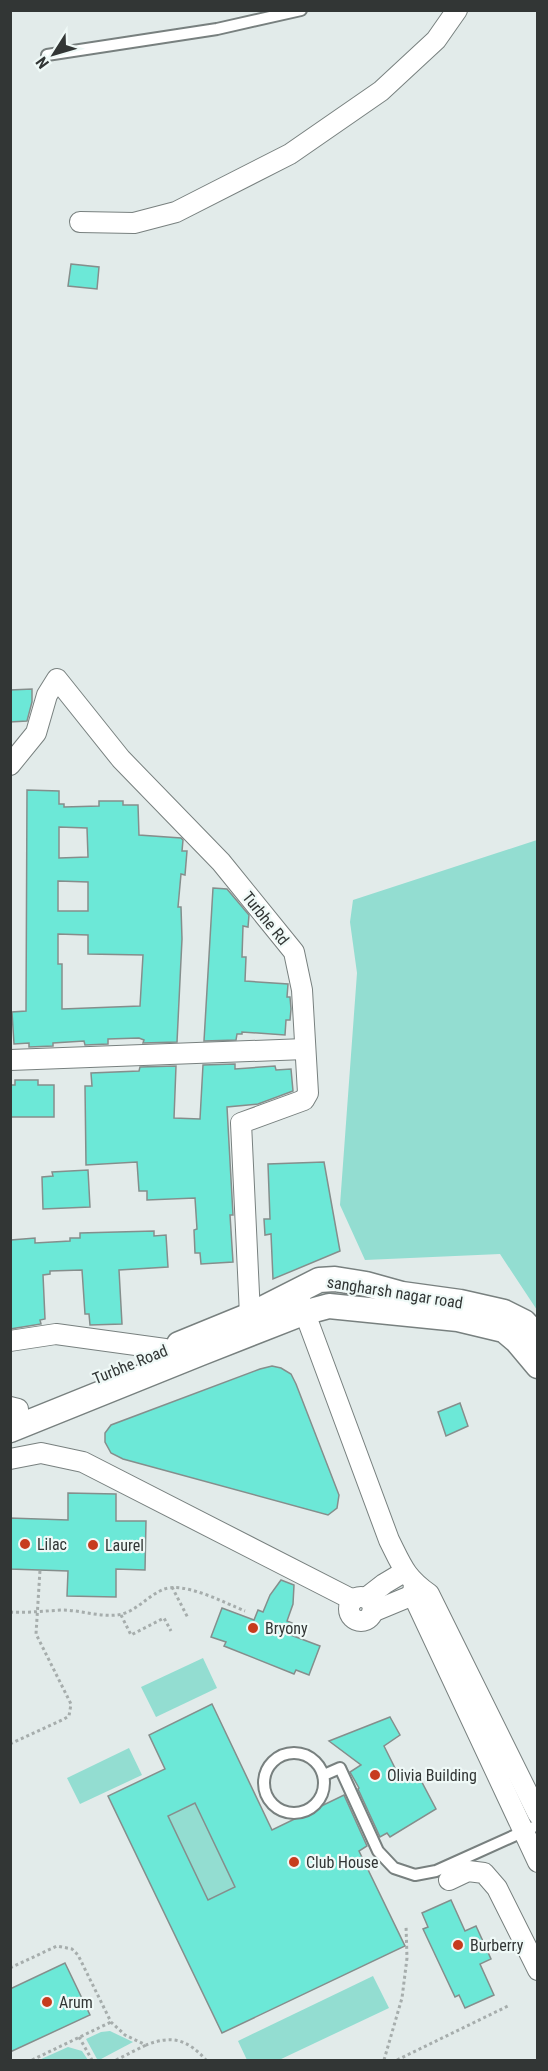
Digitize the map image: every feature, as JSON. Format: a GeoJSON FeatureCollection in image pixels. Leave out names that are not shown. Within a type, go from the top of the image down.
{"type":"FeatureCollection","features":[{"type":"Feature","properties":{"kind":"street"},"geometry":{"type":"LineString","coordinates":[[80,222],[134,223],[176,212],[290,154],[381,91],[436,40],[457,10]]}},
{"type":"Feature","properties":{"kind":"street","name":"Turbhe Rd"},"geometry":{"type":"LineString","coordinates":[[10,765],[36,733],[46,695],[57,679],[121,759],[221,862],[294,952],[302,990],[308,1093],[304,1100],[241,1123],[250,1315]]}},
{"type":"Feature","properties":{"kind":"street"},"geometry":{"type":"LineString","coordinates":[[10,1060],[306,1049]]}},
{"type":"Feature","properties":{"kind":"street","name":"sangharsh nagar road"},"geometry":{"type":"LineString","coordinates":[[250,1315],[300,1302],[320,1280],[335,1280],[366,1284],[402,1294],[460,1302],[504,1312],[524,1322],[537,1337]]}},
{"type":"Feature","properties":{"kind":"street"},"geometry":{"type":"LineString","coordinates":[[12,1415],[300,1302],[458,1319],[504,1330],[517,1341],[537,1366]]}},
{"type":"Feature","properties":{"kind":"street"},"geometry":{"type":"LineString","coordinates":[[300,1302],[386,1532],[410,1583],[440,1632],[537,1814]]}},
{"type":"Feature","properties":{"kind":"street","name":"Turbhe Road"},"geometry":{"type":"LineString","coordinates":[[12,1415],[250,1315]]}},
{"type":"Feature","properties":{"kind":"street"},"geometry":{"type":"LineString","coordinates":[[10,1341],[56,1334],[165,1349]]}},
{"type":"Feature","properties":{"kind":"street"},"geometry":{"type":"LineString","coordinates":[[10,1459],[41,1453],[83,1462],[364,1603],[384,1584],[410,1583]]}},
{"type":"Feature","properties":{"kind":"street"},"geometry":{"type":"LineString","coordinates":[[440,1632],[531,1828],[537,1862]]}},
{"type":"Feature","properties":{"kind":"street"},"geometry":{"type":"LineString","coordinates":[[449,1880],[468,1871],[484,1872],[497,1888],[537,1970]]}},
{"type":"Feature","properties":{"kind":"lane"},"geometry":{"type":"LineString","coordinates":[[47,55],[217,29],[301,10]]}},
{"type":"Feature","properties":{"kind":"lane"},"geometry":{"type":"LineString","coordinates":[[303,1754],[312,1758],[324,1775],[323,1795],[310,1810],[301,1813],[291,1814],[281,1811],[267,1797],[264,1788],[264,1778],[268,1768],[274,1760],[283,1755],[303,1754]]}},
{"type":"Feature","properties":{"kind":"lane"},"geometry":{"type":"LineString","coordinates":[[324,1775],[340,1768],[378,1851],[394,1868],[415,1875],[436,1871],[531,1828]]}},
{"type":"Feature","properties":{"kind":"path"},"geometry":{"type":"LineString","coordinates":[[10,1744],[64,1719],[69,1716],[71,1710],[71,1704],[36,1634],[40,1570]]}},
{"type":"Feature","properties":{"kind":"path"},"geometry":{"type":"LineString","coordinates":[[10,1612],[38,1613],[63,1610],[108,1616],[121,1614],[163,1589],[172,1587],[188,1589],[245,1611]]}},
{"type":"Feature","properties":{"kind":"path"},"geometry":{"type":"LineString","coordinates":[[172,1587],[188,1618]]}},
{"type":"Feature","properties":{"kind":"path"},"geometry":{"type":"LineString","coordinates":[[121,1614],[131,1635],[164,1618],[171,1631]]}},
{"type":"Feature","properties":{"kind":"path"},"geometry":{"type":"LineString","coordinates":[[384,2061],[402,1998],[407,1958],[406,1925]]}},
{"type":"Feature","properties":{"kind":"path"},"geometry":{"type":"LineString","coordinates":[[10,1968],[57,1946],[72,1949],[78,1955],[111,2022],[125,2035],[146,2045]]}},
{"type":"Feature","properties":{"kind":"path"},"geometry":{"type":"LineString","coordinates":[[397,2061],[510,2005]]}},
{"type":"Feature","properties":{"kind":"path"},"geometry":{"type":"LineString","coordinates":[[32,2061],[111,2022]]}},
{"type":"Feature","properties":{"kind":"path"},"geometry":{"type":"LineString","coordinates":[[79,2037],[92,2061]]}},
{"type":"Feature","properties":{"kind":"path"},"geometry":{"type":"LineString","coordinates":[[116,2061],[161,2039],[175,2039],[188,2044],[206,2061]]}},
{"type":"Feature","properties":{"kind":"green space"},"geometry":{"type":"Polygon","coordinates":[[[538,840],[537,1310],[500,1254],[365,1260],[340,1205],[357,973],[350,922],[353,900],[538,840]]]}},
{"type":"Feature","properties":{"kind":"green space"},"geometry":{"type":"Polygon","coordinates":[[[203,1658],[217,1688],[156,1717],[141,1687],[203,1658]]]}},
{"type":"Feature","properties":{"kind":"green space"},"geometry":{"type":"Polygon","coordinates":[[[129,1748],[142,1775],[80,1804],[67,1778],[129,1748]]]}},
{"type":"Feature","properties":{"kind":"green space"},"geometry":{"type":"Polygon","coordinates":[[[195,1803],[235,1887],[208,1900],[168,1816],[195,1803]]]}},
{"type":"Feature","properties":{"kind":"green space"},"geometry":{"type":"Polygon","coordinates":[[[373,1976],[389,2008],[279,2060],[247,2060],[238,2041],[373,1976]]]}},
{"type":"Feature","properties":{"kind":"green space"},"geometry":{"type":"Polygon","coordinates":[[[110,2031],[133,2042],[97,2059],[86,2039],[101,2032],[110,2031]]]}},
{"type":"Feature","properties":{"kind":"green space"},"geometry":{"type":"Polygon","coordinates":[[[68,2047],[82,2051],[88,2060],[39,2060],[68,2047]]]}},
{"type":"Feature","properties":{"kind":"building"},"geometry":{"type":"Polygon","coordinates":[[[71,264],[99,267],[97,289],[68,286],[71,264]]]}},
{"type":"Feature","properties":{"kind":"building"},"geometry":{"type":"Polygon","coordinates":[[[32,689],[32,702],[27,721],[10,722],[10,690],[32,689]]]}},
{"type":"Feature","properties":{"kind":"building"},"geometry":{"type":"Polygon","coordinates":[[[27,790],[59,791],[59,804],[64,804],[64,807],[99,806],[99,801],[123,801],[123,805],[138,805],[139,835],[181,838],[183,840],[182,851],[187,851],[185,875],[181,874],[178,907],[181,907],[182,939],[177,1042],[143,1043],[144,1040],[139,1038],[108,1039],[108,1044],[85,1045],[84,1041],[29,1047],[29,1043],[14,1044],[12,1012],[26,1011],[27,790]],[[59,827],[59,858],[88,857],[87,828],[59,827]],[[58,881],[58,911],[88,911],[88,882],[58,881]],[[58,934],[58,964],[62,964],[62,1009],[140,1006],[143,955],[88,954],[88,935],[58,934]]]}},
{"type":"Feature","properties":{"kind":"building"},"geometry":{"type":"Polygon","coordinates":[[[213,888],[227,889],[249,915],[248,927],[243,926],[242,957],[246,957],[245,981],[288,984],[287,997],[290,997],[291,1009],[290,1020],[286,1020],[285,1035],[242,1032],[242,1034],[237,1034],[236,1040],[204,1041],[213,888]]]}},
{"type":"Feature","properties":{"kind":"building"},"geometry":{"type":"Polygon","coordinates":[[[235,1064],[235,1069],[275,1066],[276,1070],[291,1069],[293,1091],[258,1104],[227,1107],[233,1215],[230,1215],[233,1262],[201,1264],[200,1253],[195,1253],[194,1230],[197,1229],[195,1198],[147,1200],[147,1191],[139,1191],[137,1162],[86,1165],[85,1086],[92,1086],[91,1073],[139,1071],[140,1067],[176,1066],[174,1118],[200,1119],[203,1065],[235,1064]]]}},
{"type":"Feature","properties":{"kind":"building"},"geometry":{"type":"Polygon","coordinates":[[[15,1080],[38,1080],[38,1085],[54,1085],[54,1117],[10,1117],[10,1085],[15,1085],[15,1080]]]}},
{"type":"Feature","properties":{"kind":"building"},"geometry":{"type":"Polygon","coordinates":[[[324,1162],[340,1251],[273,1279],[271,1234],[265,1235],[264,1219],[270,1219],[268,1164],[324,1162]]]}},
{"type":"Feature","properties":{"kind":"building"},"geometry":{"type":"Polygon","coordinates":[[[88,1170],[90,1207],[43,1209],[42,1177],[53,1176],[52,1172],[88,1170]]]}},
{"type":"Feature","properties":{"kind":"building"},"geometry":{"type":"Polygon","coordinates":[[[154,1231],[154,1236],[166,1235],[168,1267],[119,1270],[122,1324],[90,1325],[89,1314],[85,1314],[82,1270],[50,1271],[50,1274],[43,1275],[45,1319],[40,1320],[41,1324],[10,1329],[11,1240],[35,1238],[35,1243],[70,1241],[70,1238],[80,1238],[80,1233],[154,1231]]]}},
{"type":"Feature","properties":{"kind":"building"},"geometry":{"type":"Polygon","coordinates":[[[272,1366],[291,1374],[339,1495],[337,1508],[328,1515],[123,1459],[111,1453],[105,1442],[105,1433],[111,1425],[272,1366]]]}},
{"type":"Feature","properties":{"kind":"building"},"geometry":{"type":"Polygon","coordinates":[[[460,1403],[468,1426],[446,1436],[438,1412],[460,1403]]]}},
{"type":"Feature","properties":{"kind":"building","name":"Laurel"},"geometry":{"type":"Polygon","coordinates":[[[68,1493],[116,1494],[116,1521],[146,1521],[145,1570],[116,1569],[116,1597],[67,1596],[68,1571],[10,1569],[10,1518],[68,1520],[68,1493]]]}},
{"type":"Feature","properties":{"kind":"building","name":"Bryony"},"geometry":{"type":"Polygon","coordinates":[[[281,1580],[294,1585],[293,1604],[287,1621],[292,1623],[288,1634],[320,1646],[309,1675],[296,1670],[294,1674],[224,1646],[226,1642],[211,1637],[222,1608],[254,1620],[258,1610],[263,1612],[270,1595],[281,1580]]]}},
{"type":"Feature","properties":{"kind":"building","name":"Club House"},"geometry":{"type":"Polygon","coordinates":[[[212,1704],[272,1830],[344,1795],[367,1846],[359,1851],[405,1946],[222,2033],[108,1796],[165,1769],[149,1735],[212,1704]],[[195,1803],[168,1816],[208,1900],[235,1887],[195,1803]]]}},
{"type":"Feature","properties":{"kind":"building","name":"Olivia Building"},"geometry":{"type":"Polygon","coordinates":[[[390,1717],[400,1735],[384,1746],[400,1778],[416,1771],[436,1809],[390,1837],[387,1833],[380,1837],[350,1772],[361,1765],[329,1741],[390,1717]]]}},
{"type":"Feature","properties":{"kind":"building","name":"Burberry"},"geometry":{"type":"Polygon","coordinates":[[[451,1900],[465,1931],[476,1926],[491,1959],[480,1964],[494,1995],[465,2008],[459,1995],[455,1997],[423,1929],[428,1927],[422,1913],[451,1900]]]}},
{"type":"Feature","properties":{"kind":"building","name":"Arum"},"geometry":{"type":"Polygon","coordinates":[[[65,1963],[90,2015],[10,2052],[10,1989],[65,1963]]]}},
{"type":"Feature","properties":{"kind":"place","name":"Lilac"},"geometry":{"type":"Point","coordinates":[25,1544]}},
{"type":"Feature","properties":{"kind":"place","name":"Laurel"},"geometry":{"type":"Point","coordinates":[93,1545]}},
{"type":"Feature","properties":{"kind":"place","name":"Bryony"},"geometry":{"type":"Point","coordinates":[253,1628]}},
{"type":"Feature","properties":{"kind":"place","name":"Olivia Building"},"geometry":{"type":"Point","coordinates":[375,1775]}},
{"type":"Feature","properties":{"kind":"place","name":"Club House"},"geometry":{"type":"Point","coordinates":[294,1862]}},
{"type":"Feature","properties":{"kind":"place","name":"Burberry"},"geometry":{"type":"Point","coordinates":[458,1945]}},
{"type":"Feature","properties":{"kind":"place","name":"Arum"},"geometry":{"type":"Point","coordinates":[47,2002]}}]}
